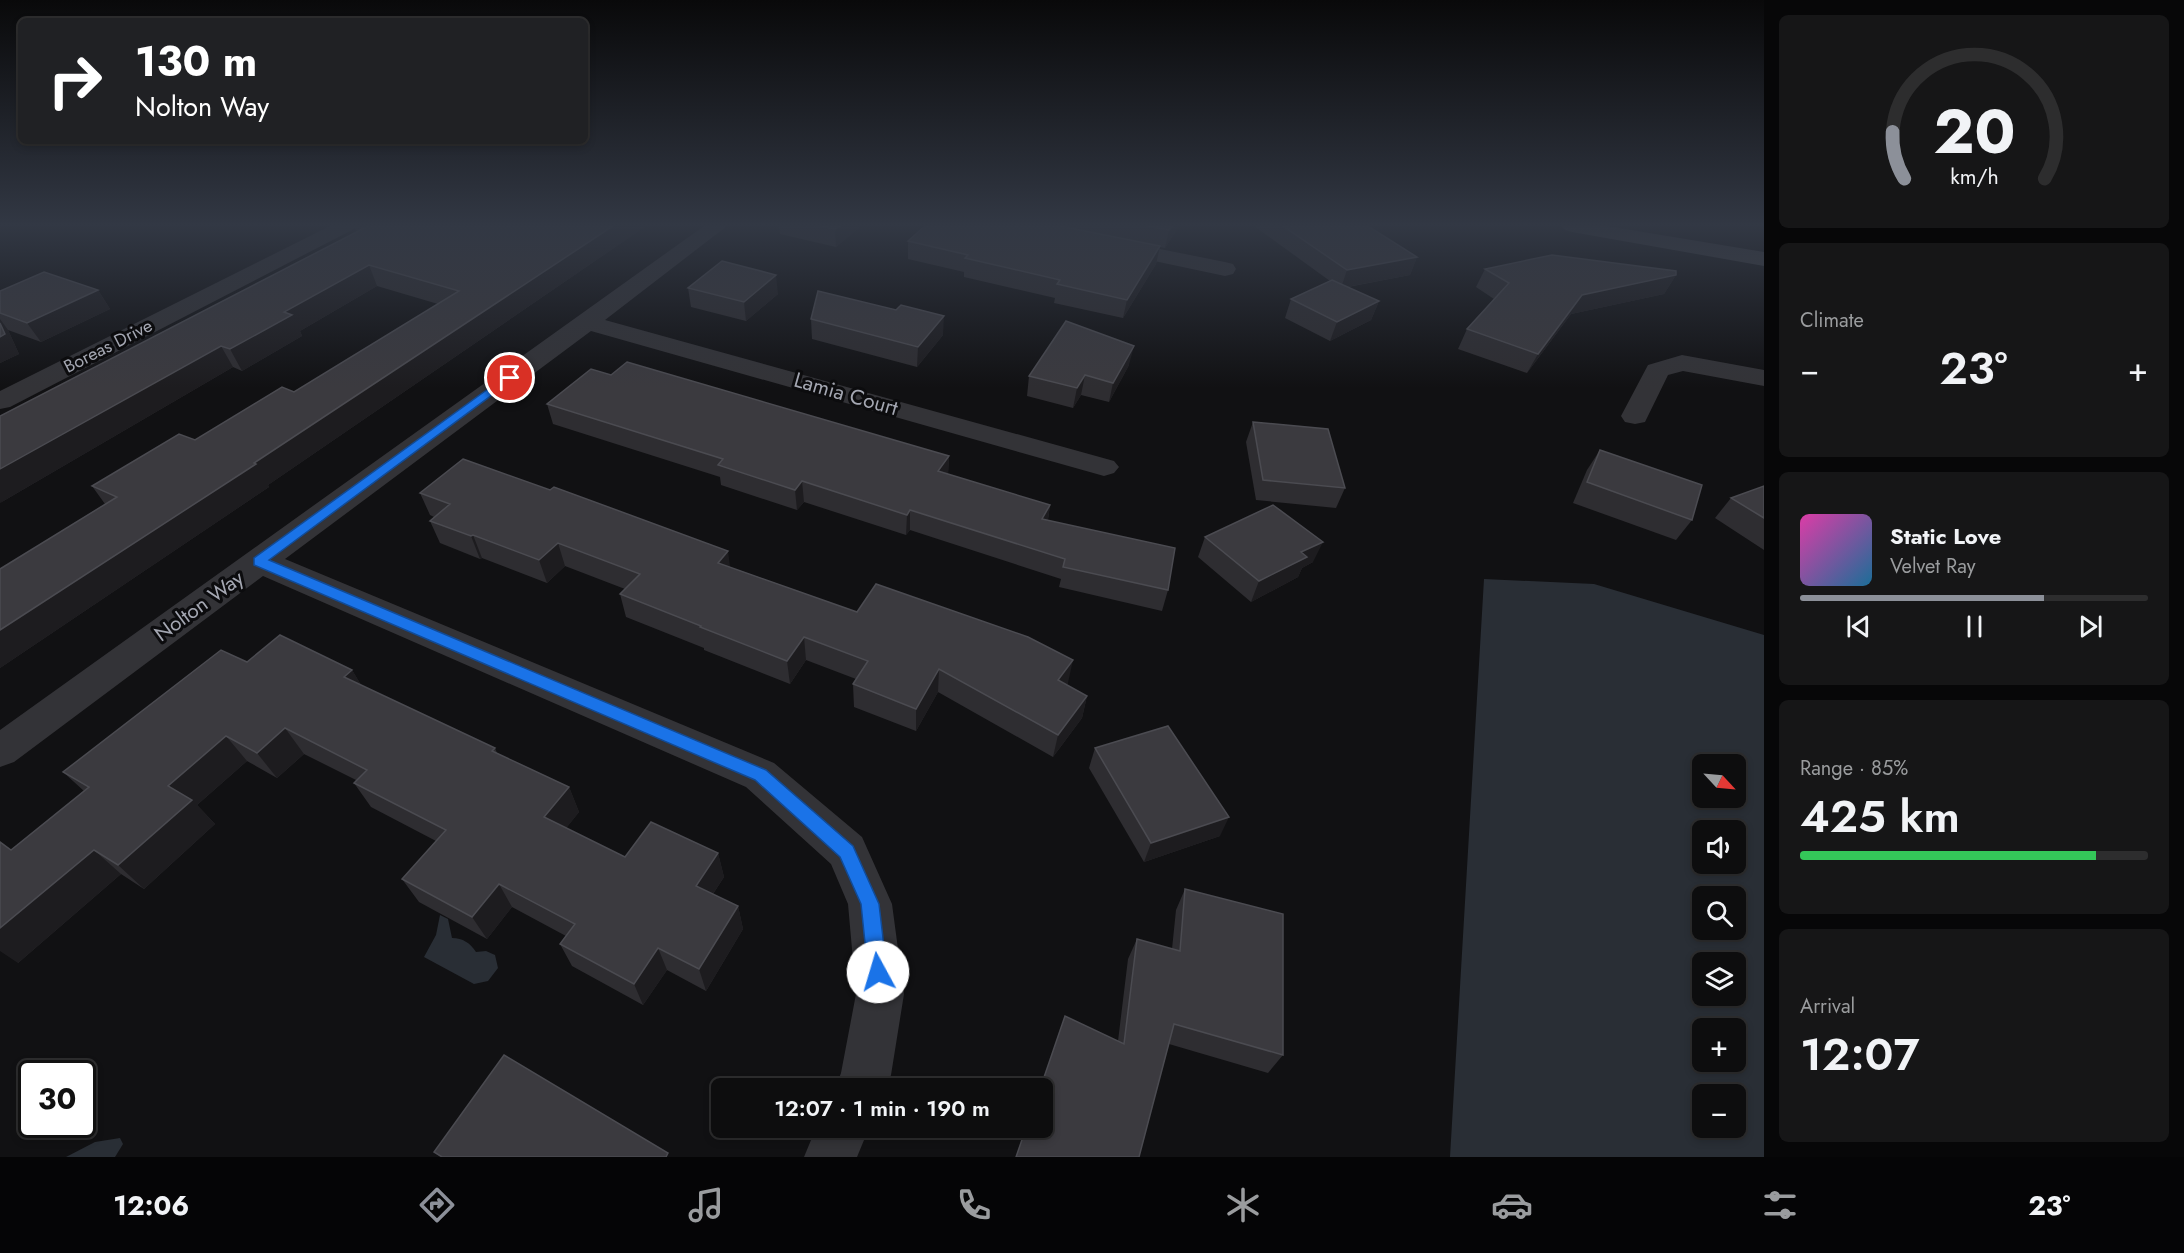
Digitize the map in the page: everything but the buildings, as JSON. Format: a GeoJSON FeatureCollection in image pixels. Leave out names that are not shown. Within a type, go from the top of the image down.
{"type":"FeatureCollection","features":[{"type":"Feature","properties":{"kind":"street","name":"Boreas Drive"},"geometry":{"type":"LineString","coordinates":[[0,401],[239,280]]}},
{"type":"Feature","properties":{"kind":"street","name":"Nolton Way"},"geometry":{"type":"LineString","coordinates":[[0,752],[644,280]]}},
{"type":"Feature","properties":{"kind":"street","name":"Lamia Court"},"geometry":{"type":"LineString","coordinates":[[587,322],[1104,467]]}},
{"type":"Feature","properties":{"kind":"street"},"geometry":{"type":"LineString","coordinates":[[1635,416],[1656,370],[1682,363],[1764,378]]}},
{"type":"Feature","properties":{"kind":"street"},"geometry":{"type":"LineString","coordinates":[[259,561],[760,775],[847,851],[870,904],[880,994],[865,1078]]}},
{"type":"Feature","properties":{"kind":"street"},"geometry":{"type":"LineString","coordinates":[[830,1157],[839,1138]]}},
{"type":"Feature","properties":{"kind":"shaded area"},"geometry":{"type":"Polygon","coordinates":[[[1484,579],[1594,584],[1764,635],[1764,1157],[1450,1157],[1484,579]]]}},
{"type":"Feature","properties":{"kind":"shaded area"},"geometry":{"type":"Polygon","coordinates":[[[440,915],[448,919],[452,938],[466,942],[476,952],[486,951],[495,955],[498,968],[488,981],[474,984],[424,957],[436,935],[440,915]]]}},
{"type":"Feature","properties":{"kind":"shaded area"},"geometry":{"type":"Polygon","coordinates":[[[120,1138],[123,1144],[115,1157],[66,1157],[95,1142],[120,1138]]]}},
{"type":"Feature","properties":{"kind":"route"},"geometry":{"type":"LineString","coordinates":[[510,378],[259,561],[760,775],[847,851],[870,904],[878,972]]}}]}
